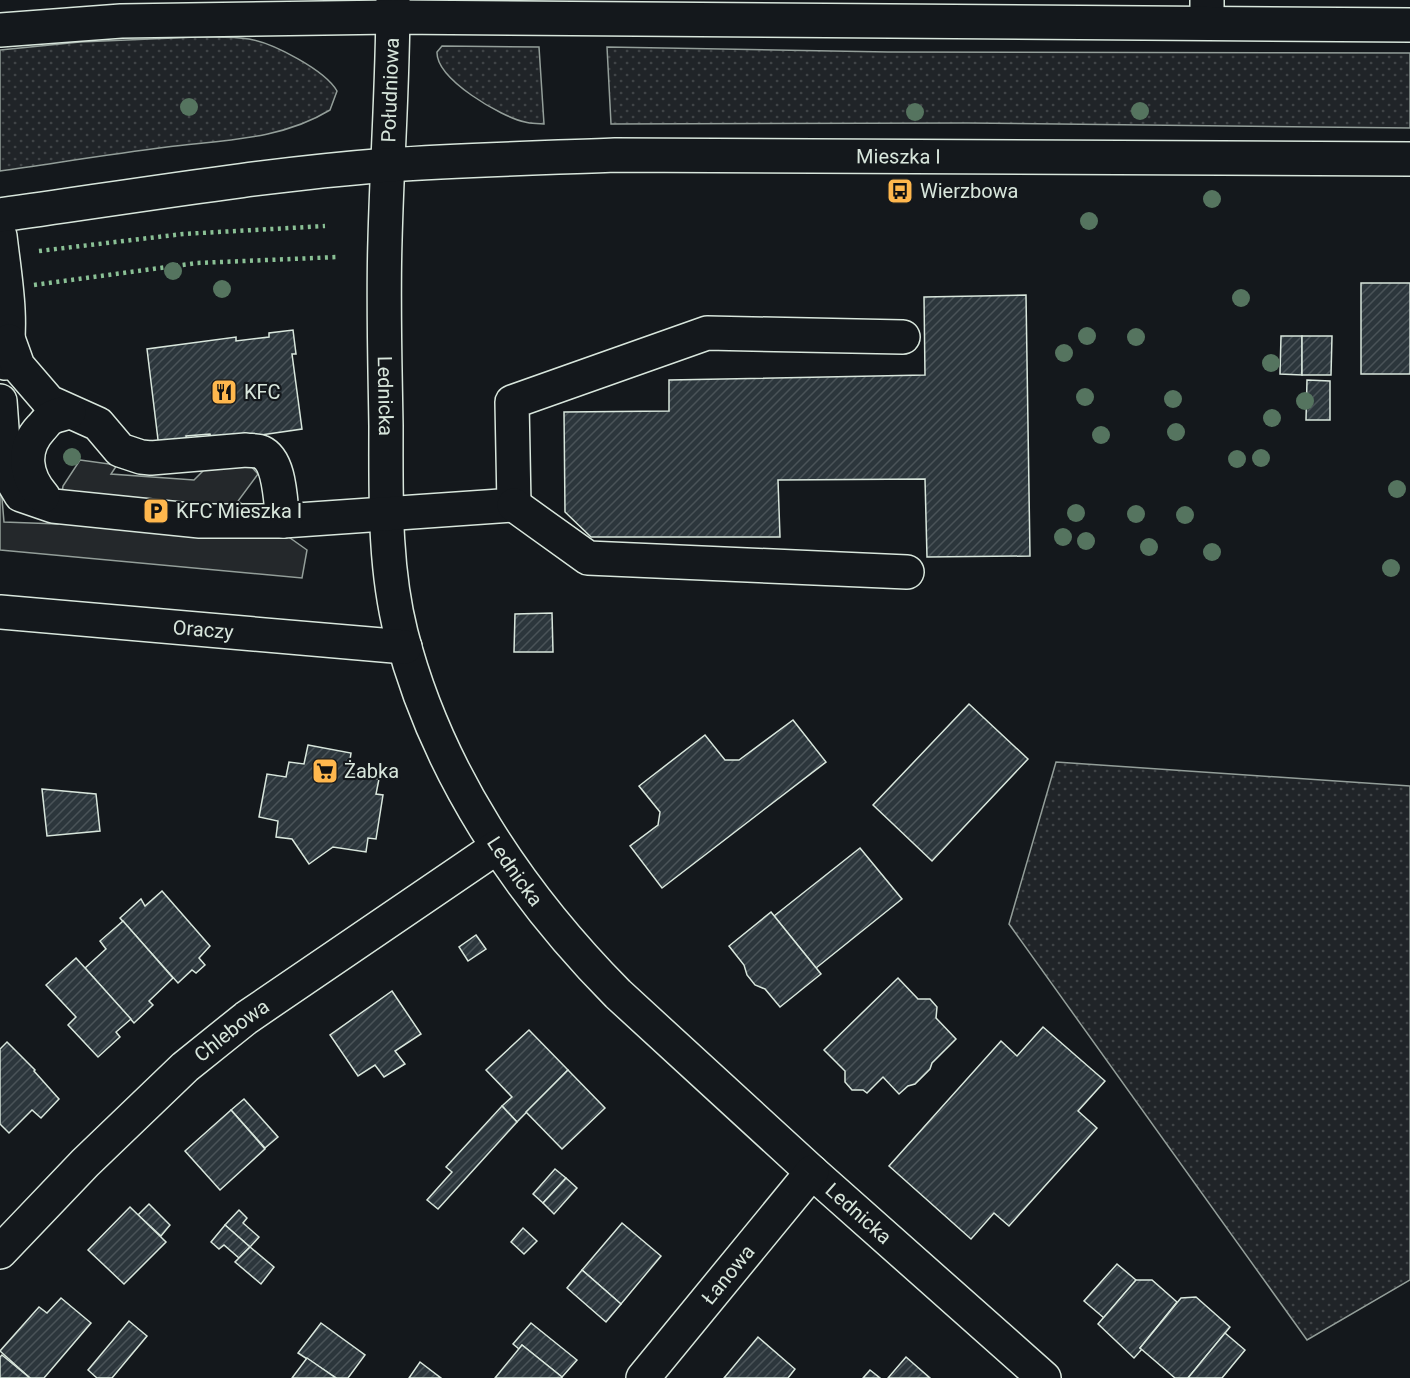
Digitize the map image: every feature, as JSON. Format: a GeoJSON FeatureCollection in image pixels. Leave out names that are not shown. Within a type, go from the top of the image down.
{"type":"FeatureCollection","features":[{"type":"Feature","properties":{"kind":"main road"},"geometry":{"type":"LineString","coordinates":[[393,9],[1207,11],[1410,25]]}},
{"type":"Feature","properties":{"kind":"main road","name":"Południowa"},"geometry":{"type":"LineString","coordinates":[[0,30],[122,21],[393,9],[387,165],[246,181],[0,215]]}},
{"type":"Feature","properties":{"kind":"main road","name":"Mieszka I"},"geometry":{"type":"LineString","coordinates":[[387,165],[615,155],[1410,159]]}},
{"type":"Feature","properties":{"kind":"main road","name":"Lednicka"},"geometry":{"type":"LineString","coordinates":[[387,165],[384,302],[386,514],[390,578],[405,647],[440,744],[470,801],[497,847],[556,928],[588,965],[812,1172],[1044,1378]]}},
{"type":"Feature","properties":{"kind":"main road"},"geometry":{"type":"LineString","coordinates":[[0,237],[9,312],[9,341],[0,394]]}},
{"type":"Feature","properties":{"kind":"main road"},"geometry":{"type":"LineString","coordinates":[[514,505],[512,402],[707,333],[903,337]]}},
{"type":"Feature","properties":{"kind":"main road"},"geometry":{"type":"LineString","coordinates":[[9,341],[18,366],[49,402],[98,424],[120,450],[141,457],[246,450],[261,452],[272,462],[277,476],[283,521]]}},
{"type":"Feature","properties":{"kind":"main road"},"geometry":{"type":"LineString","coordinates":[[0,401],[5,469],[21,495],[53,506],[200,520],[283,521],[514,505],[588,558],[907,572]]}},
{"type":"Feature","properties":{"kind":"main road"},"geometry":{"type":"LineString","coordinates":[[53,506],[36,488],[30,477],[26,459],[36,433],[50,418],[69,412]]}},
{"type":"Feature","properties":{"kind":"main road","name":"Oraczy"},"geometry":{"type":"LineString","coordinates":[[0,612],[405,647]]}},
{"type":"Feature","properties":{"kind":"main road","name":"Chlebowa"},"geometry":{"type":"LineString","coordinates":[[0,1252],[85,1163],[202,1053],[246,1018],[497,847]]}},
{"type":"Feature","properties":{"kind":"main road","name":"Łanowa"},"geometry":{"type":"LineString","coordinates":[[643,1378],[812,1172]]}},
{"type":"Feature","properties":{"kind":"shaded area"},"geometry":{"type":"Polygon","coordinates":[[[197,37],[249,39],[271,46],[298,59],[322,75],[337,91],[330,110],[292,127],[251,137],[0,171],[0,50],[80,42],[197,37]]]}},
{"type":"Feature","properties":{"kind":"shaded area"},"geometry":{"type":"Polygon","coordinates":[[[442,46],[539,47],[544,124],[527,123],[514,119],[486,105],[458,85],[440,63],[437,52],[442,46]]]}},
{"type":"Feature","properties":{"kind":"shaded area"},"geometry":{"type":"Polygon","coordinates":[[[607,47],[888,52],[1410,53],[1410,128],[968,123],[611,124],[607,47]]]}},
{"type":"Feature","properties":{"kind":"shaded area","name":"KFC Mieszka I"},"geometry":{"type":"Polygon","coordinates":[[[80,460],[117,465],[111,474],[194,480],[207,467],[249,464],[258,474],[238,501],[307,550],[302,578],[0,550],[0,475],[4,522],[58,524],[63,486],[80,460]]]}},
{"type":"Feature","properties":{"kind":"shaded area"},"geometry":{"type":"Polygon","coordinates":[[[1056,762],[1410,786],[1410,1280],[1307,1340],[1009,924],[1056,762]]]}},
{"type":"Feature","properties":{"kind":"building"},"geometry":{"type":"Polygon","coordinates":[[[1361,283],[1410,283],[1410,374],[1361,374],[1361,283]]]}},
{"type":"Feature","properties":{"kind":"building"},"geometry":{"type":"Polygon","coordinates":[[[1026,295],[1030,556],[927,557],[925,479],[778,480],[780,537],[591,537],[565,512],[564,412],[669,411],[669,380],[925,375],[924,297],[1026,295]]]}},
{"type":"Feature","properties":{"kind":"building","name":"KFC"},"geometry":{"type":"Polygon","coordinates":[[[293,330],[296,354],[292,354],[302,429],[212,442],[210,434],[186,436],[187,444],[159,448],[147,349],[236,337],[236,341],[269,337],[269,333],[293,330]]]}},
{"type":"Feature","properties":{"kind":"building"},"geometry":{"type":"Polygon","coordinates":[[[1281,336],[1302,336],[1302,375],[1280,374],[1281,336]]]}},
{"type":"Feature","properties":{"kind":"building"},"geometry":{"type":"Polygon","coordinates":[[[1302,336],[1332,336],[1331,375],[1302,375],[1302,336]]]}},
{"type":"Feature","properties":{"kind":"building"},"geometry":{"type":"Polygon","coordinates":[[[1307,380],[1330,381],[1330,420],[1306,420],[1307,380]]]}},
{"type":"Feature","properties":{"kind":"building"},"geometry":{"type":"Polygon","coordinates":[[[552,613],[553,652],[514,652],[515,614],[552,613]]]}},
{"type":"Feature","properties":{"kind":"building"},"geometry":{"type":"Polygon","coordinates":[[[969,704],[1028,759],[932,861],[873,805],[969,704]]]}},
{"type":"Feature","properties":{"kind":"building"},"geometry":{"type":"Polygon","coordinates":[[[793,720],[826,762],[662,888],[630,846],[658,825],[660,812],[639,786],[705,735],[725,760],[739,760],[793,720]]]}},
{"type":"Feature","properties":{"kind":"building"},"geometry":{"type":"Polygon","coordinates":[[[308,745],[351,753],[348,773],[379,779],[376,794],[383,795],[376,839],[368,838],[366,852],[333,847],[309,864],[292,839],[276,837],[278,821],[259,817],[267,774],[286,777],[289,762],[304,764],[308,745]]]}},
{"type":"Feature","properties":{"kind":"building"},"geometry":{"type":"Polygon","coordinates":[[[42,789],[96,794],[100,831],[47,836],[42,789]]]}},
{"type":"Feature","properties":{"kind":"building"},"geometry":{"type":"Polygon","coordinates":[[[860,848],[902,899],[816,968],[774,916],[860,848]]]}},
{"type":"Feature","properties":{"kind":"building"},"geometry":{"type":"Polygon","coordinates":[[[162,891],[210,946],[199,958],[205,965],[196,973],[192,970],[178,983],[120,918],[141,899],[145,906],[162,891]]]}},
{"type":"Feature","properties":{"kind":"building"},"geometry":{"type":"Polygon","coordinates":[[[771,912],[821,974],[780,1007],[765,989],[755,985],[747,975],[744,965],[729,946],[771,912]]]}},
{"type":"Feature","properties":{"kind":"building"},"geometry":{"type":"Polygon","coordinates":[[[123,921],[173,978],[149,1001],[153,1005],[134,1023],[85,968],[106,949],[100,941],[123,921]]]}},
{"type":"Feature","properties":{"kind":"building"},"geometry":{"type":"Polygon","coordinates":[[[476,935],[486,949],[468,961],[459,947],[476,935]]]}},
{"type":"Feature","properties":{"kind":"building"},"geometry":{"type":"Polygon","coordinates":[[[76,958],[131,1019],[116,1032],[120,1037],[98,1057],[68,1025],[76,1017],[46,985],[76,958]]]}},
{"type":"Feature","properties":{"kind":"building"},"geometry":{"type":"Polygon","coordinates":[[[898,978],[918,999],[930,999],[937,1007],[936,1018],[956,1039],[915,1084],[908,1086],[899,1094],[883,1077],[867,1093],[863,1090],[852,1090],[845,1082],[845,1071],[824,1050],[898,978]]]}},
{"type":"Feature","properties":{"kind":"building"},"geometry":{"type":"Polygon","coordinates":[[[392,991],[421,1034],[395,1051],[405,1064],[384,1077],[375,1065],[358,1076],[330,1035],[392,991]]]}},
{"type":"Feature","properties":{"kind":"building"},"geometry":{"type":"Polygon","coordinates":[[[1043,1027],[1105,1081],[1078,1111],[1097,1128],[1009,1226],[994,1213],[971,1239],[889,1166],[1001,1041],[1017,1056],[1043,1027]]]}},
{"type":"Feature","properties":{"kind":"building"},"geometry":{"type":"Polygon","coordinates":[[[529,1030],[568,1070],[517,1122],[502,1106],[512,1097],[486,1070],[529,1030]]]}},
{"type":"Feature","properties":{"kind":"building"},"geometry":{"type":"Polygon","coordinates":[[[7,1042],[35,1070],[59,1099],[41,1118],[32,1110],[9,1133],[0,1124],[0,1049],[7,1042]]]}},
{"type":"Feature","properties":{"kind":"building"},"geometry":{"type":"Polygon","coordinates":[[[568,1070],[605,1108],[562,1149],[526,1112],[568,1070]]]}},
{"type":"Feature","properties":{"kind":"building"},"geometry":{"type":"Polygon","coordinates":[[[244,1099],[278,1137],[265,1148],[231,1110],[244,1099]]]}},
{"type":"Feature","properties":{"kind":"building"},"geometry":{"type":"Polygon","coordinates":[[[502,1106],[517,1122],[438,1209],[427,1200],[452,1172],[446,1167],[502,1106]]]}},
{"type":"Feature","properties":{"kind":"building"},"geometry":{"type":"Polygon","coordinates":[[[231,1110],[265,1149],[220,1190],[185,1151],[231,1110]]]}},
{"type":"Feature","properties":{"kind":"building"},"geometry":{"type":"Polygon","coordinates":[[[555,1169],[566,1178],[543,1203],[533,1194],[555,1169]]]}},
{"type":"Feature","properties":{"kind":"building"},"geometry":{"type":"Polygon","coordinates":[[[566,1178],[577,1188],[554,1214],[543,1203],[566,1178]]]}},
{"type":"Feature","properties":{"kind":"building"},"geometry":{"type":"Polygon","coordinates":[[[149,1204],[170,1225],[161,1236],[138,1215],[149,1204]]]}},
{"type":"Feature","properties":{"kind":"building"},"geometry":{"type":"Polygon","coordinates":[[[130,1207],[166,1242],[124,1284],[88,1250],[130,1207]]]}},
{"type":"Feature","properties":{"kind":"building"},"geometry":{"type":"Polygon","coordinates":[[[239,1210],[247,1218],[243,1223],[259,1237],[250,1247],[225,1225],[239,1210]]]}},
{"type":"Feature","properties":{"kind":"building"},"geometry":{"type":"Polygon","coordinates":[[[622,1223],[661,1256],[621,1304],[582,1270],[622,1223]]]}},
{"type":"Feature","properties":{"kind":"building"},"geometry":{"type":"Polygon","coordinates":[[[225,1225],[250,1247],[239,1258],[224,1245],[219,1249],[211,1242],[225,1225]]]}},
{"type":"Feature","properties":{"kind":"building"},"geometry":{"type":"Polygon","coordinates":[[[523,1228],[537,1241],[524,1254],[511,1242],[523,1228]]]}},
{"type":"Feature","properties":{"kind":"building"},"geometry":{"type":"Polygon","coordinates":[[[250,1247],[274,1267],[261,1284],[235,1262],[250,1247]]]}},
{"type":"Feature","properties":{"kind":"building"},"geometry":{"type":"Polygon","coordinates":[[[1117,1264],[1136,1280],[1104,1318],[1084,1301],[1117,1264]]]}},
{"type":"Feature","properties":{"kind":"building"},"geometry":{"type":"Polygon","coordinates":[[[582,1270],[621,1304],[606,1322],[567,1288],[582,1270]]]}},
{"type":"Feature","properties":{"kind":"building"},"geometry":{"type":"Polygon","coordinates":[[[1136,1280],[1152,1280],[1177,1302],[1134,1358],[1098,1324],[1136,1280]]]}},
{"type":"Feature","properties":{"kind":"building"},"geometry":{"type":"Polygon","coordinates":[[[1196,1297],[1230,1327],[1188,1378],[1175,1378],[1140,1348],[1181,1298],[1196,1297]]]}},
{"type":"Feature","properties":{"kind":"building"},"geometry":{"type":"Polygon","coordinates":[[[61,1298],[91,1323],[44,1378],[30,1378],[0,1351],[39,1307],[47,1313],[61,1298]]]}},
{"type":"Feature","properties":{"kind":"building"},"geometry":{"type":"Polygon","coordinates":[[[129,1321],[147,1336],[112,1378],[97,1378],[88,1370],[129,1321]]]}},
{"type":"Feature","properties":{"kind":"building"},"geometry":{"type":"Polygon","coordinates":[[[321,1323],[365,1355],[348,1378],[336,1378],[298,1353],[321,1323]]]}},
{"type":"Feature","properties":{"kind":"building"},"geometry":{"type":"Polygon","coordinates":[[[531,1323],[577,1360],[562,1377],[522,1345],[519,1349],[513,1344],[531,1323]]]}},
{"type":"Feature","properties":{"kind":"building"},"geometry":{"type":"Polygon","coordinates":[[[1225,1333],[1245,1350],[1222,1378],[1188,1378],[1225,1333]]]}},
{"type":"Feature","properties":{"kind":"building"},"geometry":{"type":"Polygon","coordinates":[[[758,1337],[795,1369],[788,1378],[724,1378],[758,1337]]]}},
{"type":"Feature","properties":{"kind":"building"},"geometry":{"type":"Polygon","coordinates":[[[522,1345],[562,1377],[495,1378],[522,1345]]]}},
{"type":"Feature","properties":{"kind":"building"},"geometry":{"type":"Polygon","coordinates":[[[2,1355],[30,1378],[0,1378],[0,1357],[2,1355]]]}},
{"type":"Feature","properties":{"kind":"building"},"geometry":{"type":"Polygon","coordinates":[[[906,1357],[930,1378],[888,1378],[906,1357]]]}},
{"type":"Feature","properties":{"kind":"building"},"geometry":{"type":"Polygon","coordinates":[[[307,1358],[336,1378],[292,1378],[307,1358]]]}},
{"type":"Feature","properties":{"kind":"building"},"geometry":{"type":"Polygon","coordinates":[[[420,1362],[441,1378],[409,1378],[420,1362]]]}},
{"type":"Feature","properties":{"kind":"building"},"geometry":{"type":"Polygon","coordinates":[[[870,1370],[880,1378],[863,1378],[870,1370]]]}},
{"type":"Feature","properties":{"kind":"hedge"},"geometry":{"type":"LineString","coordinates":[[39,251],[183,234],[325,226]]}},
{"type":"Feature","properties":{"kind":"hedge"},"geometry":{"type":"LineString","coordinates":[[34,285],[197,263],[338,257]]}},
{"type":"Feature","properties":{"kind":"place","name":"Wierzbowa"},"geometry":{"type":"Point","coordinates":[900,191]}},
{"type":"Feature","properties":{"kind":"place","name":"KFC"},"geometry":{"type":"Point","coordinates":[224,392]}},
{"type":"Feature","properties":{"kind":"place","name":"KFC Mieszka I"},"geometry":{"type":"Point","coordinates":[156,511]}},
{"type":"Feature","properties":{"kind":"place","name":"Żabka"},"geometry":{"type":"Point","coordinates":[325,771]}}]}
